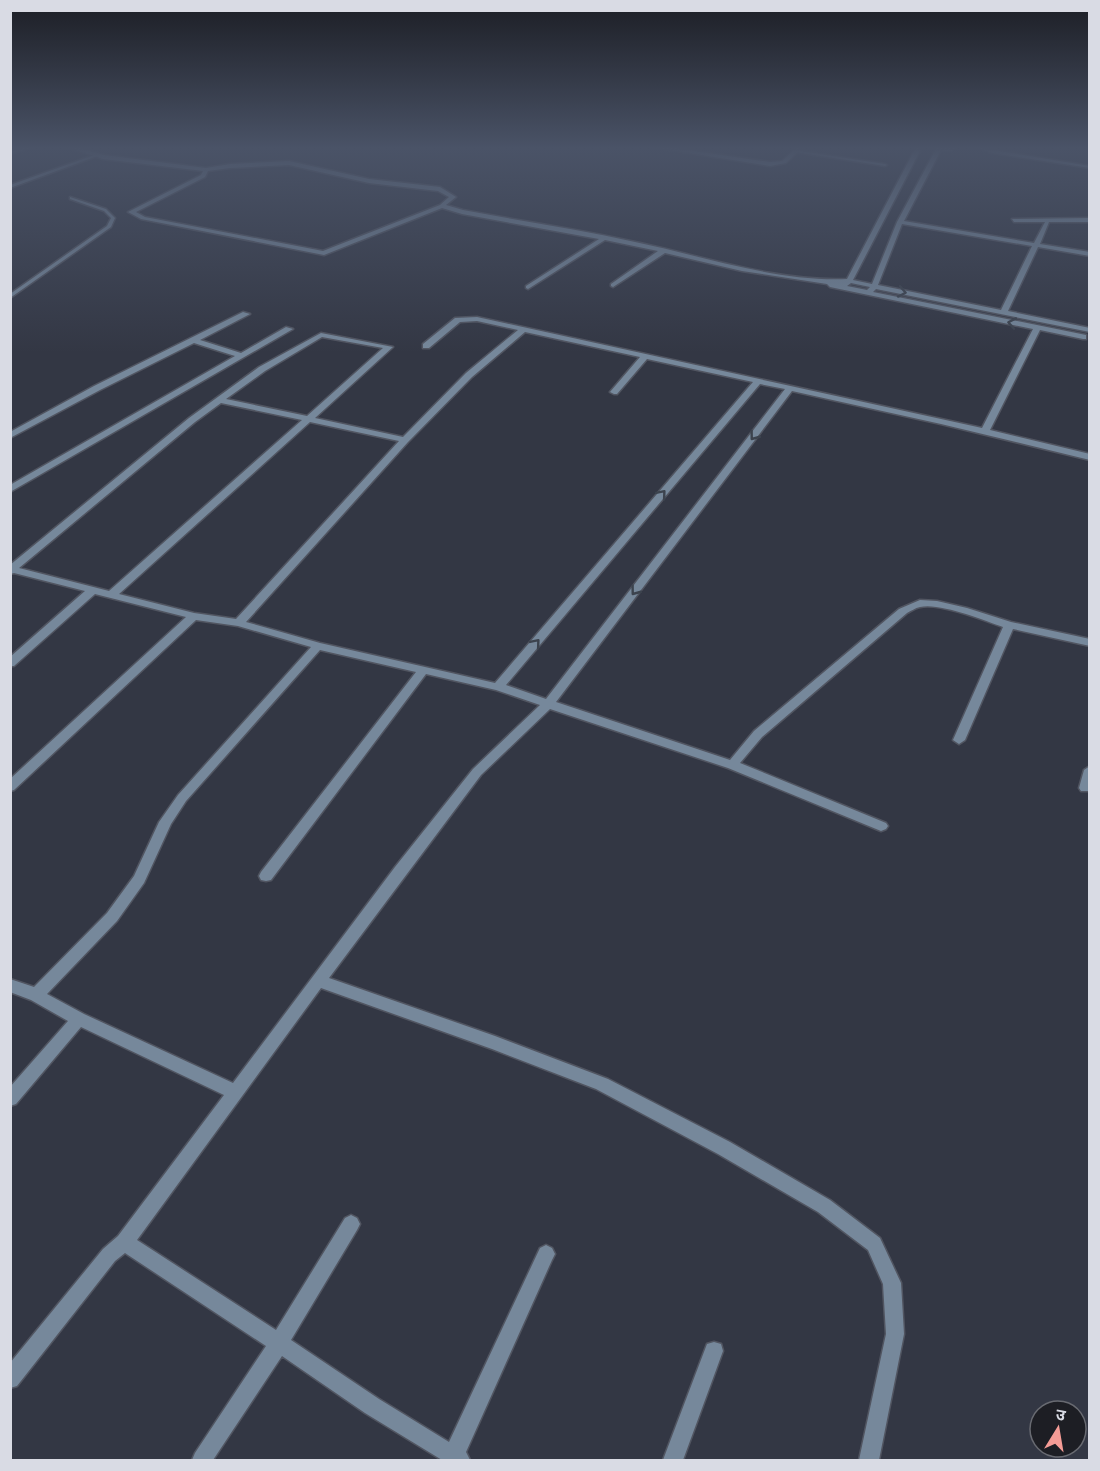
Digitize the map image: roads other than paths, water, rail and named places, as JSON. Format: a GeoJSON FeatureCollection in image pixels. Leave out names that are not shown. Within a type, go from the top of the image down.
{"type":"FeatureCollection","features":[{"type":"Feature","properties":{"kind":"street"},"geometry":{"type":"LineString","coordinates":[[138,216],[324,253],[418,216]]}},
{"type":"Feature","properties":{"kind":"street"},"geometry":{"type":"LineString","coordinates":[[485,216],[664,250],[696,260],[823,282],[841,289],[1089,339]]}},
{"type":"Feature","properties":{"kind":"street"},"geometry":{"type":"LineString","coordinates":[[841,289],[849,281],[883,216]]}},
{"type":"Feature","properties":{"kind":"street"},"geometry":{"type":"LineString","coordinates":[[867,294],[874,287],[903,216]]}},
{"type":"Feature","properties":{"kind":"street"},"geometry":{"type":"LineString","coordinates":[[1014,220],[1089,220]]}},
{"type":"Feature","properties":{"kind":"street"},"geometry":{"type":"LineString","coordinates":[[900,222],[1089,254]]}},
{"type":"Feature","properties":{"kind":"street"},"geometry":{"type":"LineString","coordinates":[[1004,311],[1047,223]]}},
{"type":"Feature","properties":{"kind":"street"},"geometry":{"type":"LineString","coordinates":[[528,287],[604,238]]}},
{"type":"Feature","properties":{"kind":"street"},"geometry":{"type":"LineString","coordinates":[[613,285],[664,250]]}},
{"type":"Feature","properties":{"kind":"street"},"geometry":{"type":"LineString","coordinates":[[823,282],[849,281],[1089,330]]}},
{"type":"Feature","properties":{"kind":"street"},"geometry":{"type":"LineString","coordinates":[[10,436],[97,388],[246,314]]}},
{"type":"Feature","properties":{"kind":"street"},"geometry":{"type":"LineString","coordinates":[[426,346],[458,320],[468,318],[985,431],[1089,457]]}},
{"type":"Feature","properties":{"kind":"street"},"geometry":{"type":"LineString","coordinates":[[985,431],[1037,328]]}},
{"type":"Feature","properties":{"kind":"street"},"geometry":{"type":"LineString","coordinates":[[10,489],[289,329]]}},
{"type":"Feature","properties":{"kind":"street"},"geometry":{"type":"LineString","coordinates":[[239,623],[405,440],[469,375],[523,330]]}},
{"type":"Feature","properties":{"kind":"street"},"geometry":{"type":"LineString","coordinates":[[11,570],[192,420],[262,369],[321,335],[389,347],[111,595]]}},
{"type":"Feature","properties":{"kind":"street"},"geometry":{"type":"LineString","coordinates":[[194,340],[240,356]]}},
{"type":"Feature","properties":{"kind":"street"},"geometry":{"type":"LineString","coordinates":[[614,392],[646,356]]}},
{"type":"Feature","properties":{"kind":"street"},"geometry":{"type":"LineString","coordinates":[[498,687],[757,382]]}},
{"type":"Feature","properties":{"kind":"street"},"geometry":{"type":"LineString","coordinates":[[10,1379],[109,1255],[124,1242],[477,772],[548,704],[789,389]]}},
{"type":"Feature","properties":{"kind":"street"},"geometry":{"type":"LineString","coordinates":[[221,400],[405,440]]}},
{"type":"Feature","properties":{"kind":"street"},"geometry":{"type":"LineString","coordinates":[[11,570],[194,616],[239,623],[318,646],[498,687],[732,765],[881,826]]}},
{"type":"Feature","properties":{"kind":"street"},"geometry":{"type":"LineString","coordinates":[[10,663],[94,590]]}},
{"type":"Feature","properties":{"kind":"street"},"geometry":{"type":"LineString","coordinates":[[732,765],[758,734],[903,611],[920,603],[963,609],[1009,625],[1089,643]]}},
{"type":"Feature","properties":{"kind":"street"},"geometry":{"type":"LineString","coordinates":[[10,787],[194,616]]}},
{"type":"Feature","properties":{"kind":"street"},"geometry":{"type":"LineString","coordinates":[[958,740],[1009,625]]}},
{"type":"Feature","properties":{"kind":"street"},"geometry":{"type":"LineString","coordinates":[[36,995],[112,917],[139,879],[165,822],[182,798],[318,646]]}},
{"type":"Feature","properties":{"kind":"street"},"geometry":{"type":"LineString","coordinates":[[266,876],[424,669]]}},
{"type":"Feature","properties":{"kind":"street"},"geometry":{"type":"LineString","coordinates":[[1085,788],[1089,770]]}},
{"type":"Feature","properties":{"kind":"street"},"geometry":{"type":"LineString","coordinates":[[318,981],[495,1043],[602,1084],[724,1148],[814,1200],[874,1244],[892,1283],[894,1334],[869,1461]]}},
{"type":"Feature","properties":{"kind":"street"},"geometry":{"type":"LineString","coordinates":[[10,985],[36,995],[79,1019],[235,1092]]}},
{"type":"Feature","properties":{"kind":"street"},"geometry":{"type":"LineString","coordinates":[[10,1099],[79,1019]]}},
{"type":"Feature","properties":{"kind":"street"},"geometry":{"type":"LineString","coordinates":[[202,1461],[279,1342],[351,1224]]}},
{"type":"Feature","properties":{"kind":"street"},"geometry":{"type":"LineString","coordinates":[[124,1242],[279,1342],[372,1406],[457,1459],[546,1254]]}},
{"type":"Feature","properties":{"kind":"street"},"geometry":{"type":"LineString","coordinates":[[674,1461],[714,1351]]}},
{"type":"Feature","properties":{"kind":"lane"},"geometry":{"type":"LineString","coordinates":[[10,297],[109,227],[113,218],[111,216]]}}]}
